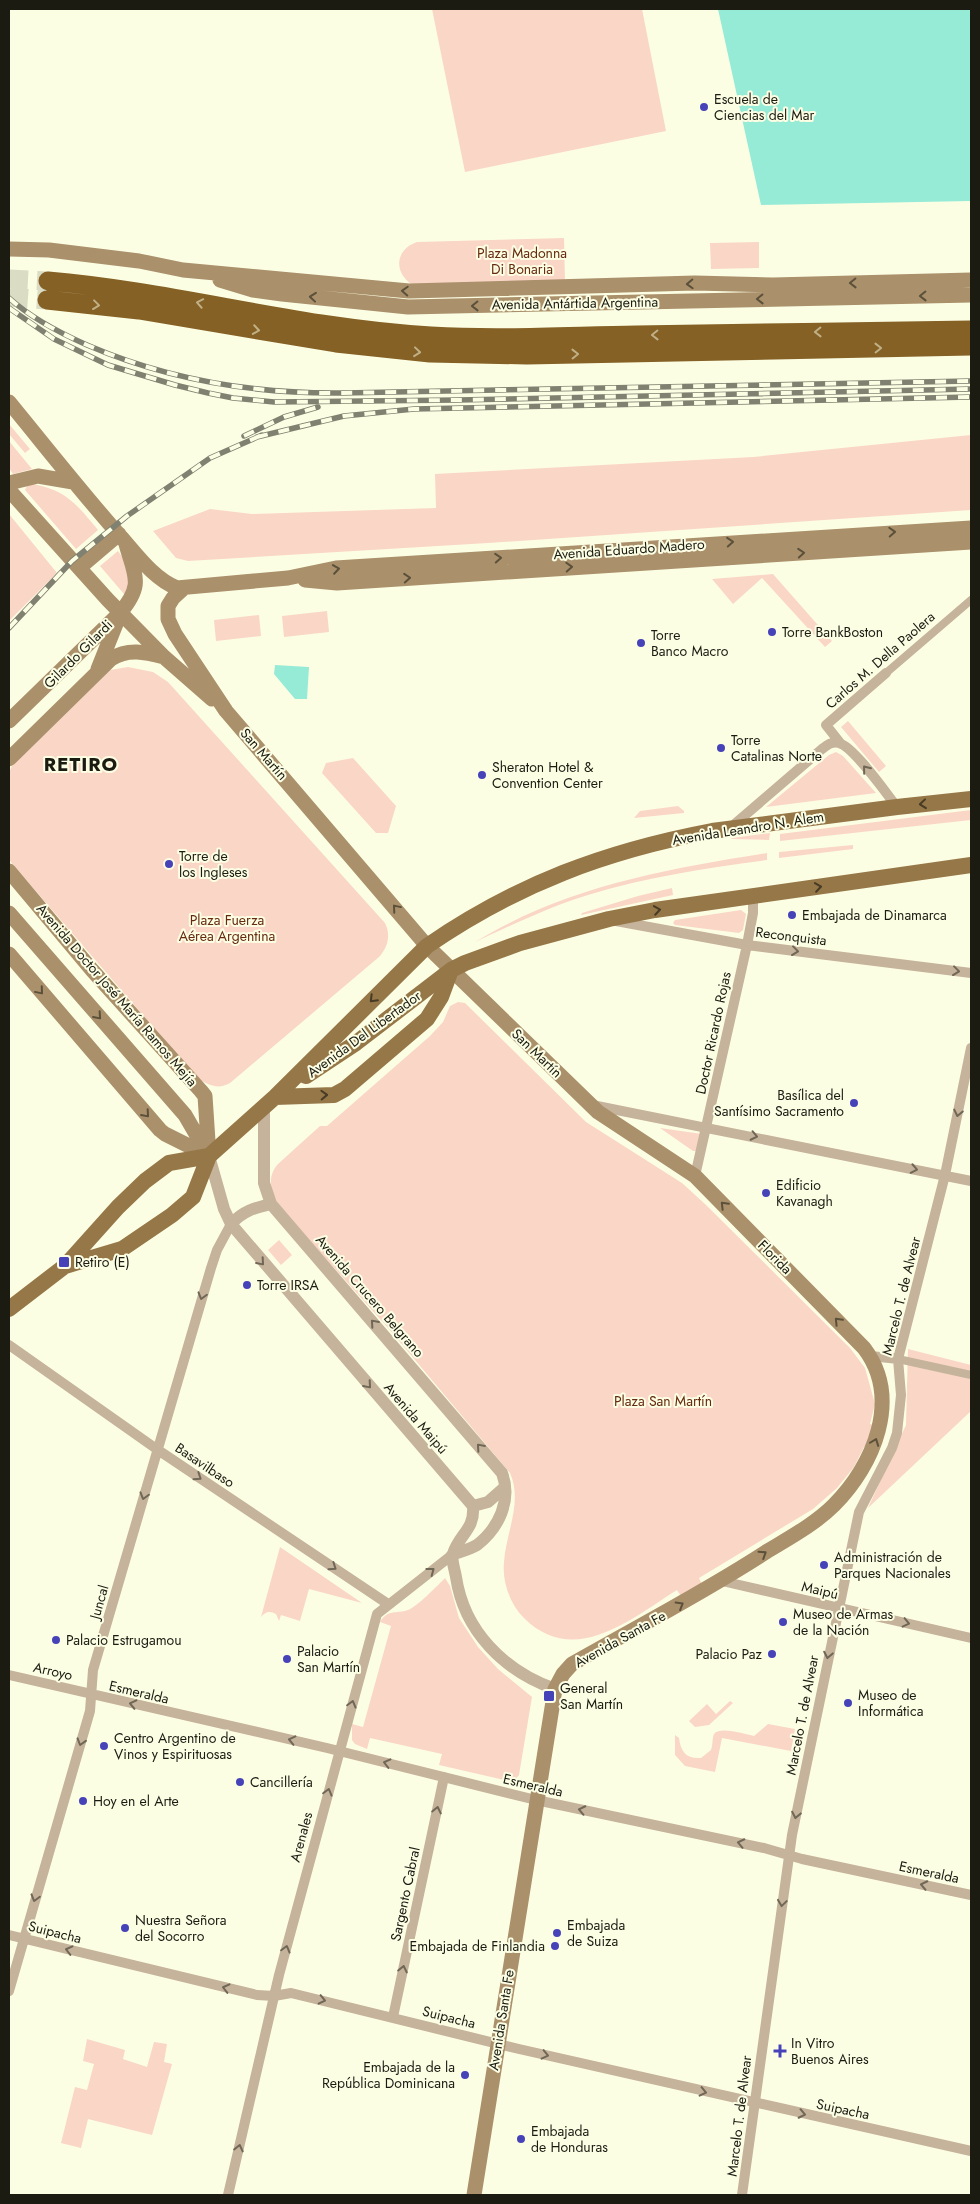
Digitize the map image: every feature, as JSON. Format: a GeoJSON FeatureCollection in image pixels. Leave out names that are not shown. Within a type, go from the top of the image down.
{"type":"FeatureCollection","features":[{"type":"Feature","properties":{"kind":"highway"},"geometry":{"type":"LineString","coordinates":[[48,281],[143,292],[244,312],[342,327],[431,336],[526,337],[971,330]]}},
{"type":"Feature","properties":{"kind":"highway"},"geometry":{"type":"LineString","coordinates":[[47,300],[139,310],[336,343],[430,353],[527,355],[971,346]]}},
{"type":"Feature","properties":{"kind":"main road","name":"Avenida Antártida Argentina"},"geometry":{"type":"LineString","coordinates":[[9,249],[50,250],[139,261],[183,270],[253,290],[408,307],[971,294]]}},
{"type":"Feature","properties":{"kind":"main road","name":"Avenida Antártida Argentina"},"geometry":{"type":"LineString","coordinates":[[183,270],[408,291],[695,283],[773,285],[971,280]]}},
{"type":"Feature","properties":{"kind":"main road"},"geometry":{"type":"LineString","coordinates":[[9,402],[73,482],[162,580],[177,588],[184,588]]}},
{"type":"Feature","properties":{"kind":"main road"},"geometry":{"type":"LineString","coordinates":[[9,482],[38,476],[73,482]]}},
{"type":"Feature","properties":{"kind":"main road","name":"San Martín"},"geometry":{"type":"LineString","coordinates":[[9,490],[79,568],[164,657],[226,711]]}},
{"type":"Feature","properties":{"kind":"main road","name":"Avenida Eduardo Madero"},"geometry":{"type":"LineString","coordinates":[[184,588],[195,585],[288,578],[336,568],[971,528]]}},
{"type":"Feature","properties":{"kind":"main road"},"geometry":{"type":"LineString","coordinates":[[79,568],[122,537]]}},
{"type":"Feature","properties":{"kind":"main road"},"geometry":{"type":"LineString","coordinates":[[120,612],[133,597],[136,586],[122,537]]}},
{"type":"Feature","properties":{"kind":"main road","name":"Avenida Eduardo Madero"},"geometry":{"type":"LineString","coordinates":[[288,578],[337,583],[971,542]]}},
{"type":"Feature","properties":{"kind":"main road","name":"San Martín"},"geometry":{"type":"LineString","coordinates":[[184,588],[176,594],[168,606],[168,619],[175,634],[226,711],[427,946],[590,1104]]}},
{"type":"Feature","properties":{"kind":"main road","name":"Gilardo Gilardi"},"geometry":{"type":"LineString","coordinates":[[9,759],[96,673],[120,612]]}},
{"type":"Feature","properties":{"kind":"main road","name":"Gilardo Gilardi"},"geometry":{"type":"LineString","coordinates":[[9,721],[120,612]]}},
{"type":"Feature","properties":{"kind":"main road"},"geometry":{"type":"LineString","coordinates":[[96,673],[111,659],[124,653],[142,652],[164,657]]}},
{"type":"Feature","properties":{"kind":"main road","name":"Avenida Leandro N. Alem"},"geometry":{"type":"LineString","coordinates":[[427,946],[484,910],[556,874],[643,846],[684,836],[729,829],[897,806],[971,799]]}},
{"type":"Feature","properties":{"kind":"main road"},"geometry":{"type":"LineString","coordinates":[[270,1102],[334,1095],[344,1089],[426,1019],[441,997],[451,970],[477,958],[520,943],[609,919],[753,895],[971,865]]}},
{"type":"Feature","properties":{"kind":"main road","name":"Avenida Doctor José María Ramos Mejía"},"geometry":{"type":"LineString","coordinates":[[10,873],[92,970],[205,1096],[209,1156]]}},
{"type":"Feature","properties":{"kind":"main road","name":"Avenida Doctor José María Ramos Mejía"},"geometry":{"type":"LineString","coordinates":[[9,913],[185,1115],[209,1156]]}},
{"type":"Feature","properties":{"kind":"main road","name":"Avenida Del Libertador"},"geometry":{"type":"LineString","coordinates":[[65,1266],[122,1249],[172,1215],[192,1197],[209,1156],[270,1102],[427,946]]}},
{"type":"Feature","properties":{"kind":"main road"},"geometry":{"type":"LineString","coordinates":[[9,954],[160,1130],[209,1156]]}},
{"type":"Feature","properties":{"kind":"main road","name":"Avenida Del Libertador"},"geometry":{"type":"LineString","coordinates":[[270,1102],[356,1043],[451,970]]}},
{"type":"Feature","properties":{"kind":"main road","name":"Florida"},"geometry":{"type":"LineString","coordinates":[[590,1104],[695,1176],[871,1356]]}},
{"type":"Feature","properties":{"kind":"main road","name":"Avenida Del Libertador"},"geometry":{"type":"LineString","coordinates":[[9,1309],[65,1266],[118,1207],[145,1181],[168,1163],[209,1156]]}},
{"type":"Feature","properties":{"kind":"main road","name":"Avenida Santa Fe"},"geometry":{"type":"LineString","coordinates":[[474,2195],[555,1689],[572,1664],[722,1581],[824,1514],[842,1497],[859,1474],[874,1444],[882,1412],[881,1389],[871,1356]]}},
{"type":"Feature","properties":{"kind":"street","name":"Carlos M. Della Paolera"},"geometry":{"type":"LineString","coordinates":[[897,806],[852,752],[841,744],[826,725],[971,600]]}},
{"type":"Feature","properties":{"kind":"street"},"geometry":{"type":"LineString","coordinates":[[729,829],[825,747],[833,742],[841,744]]}},
{"type":"Feature","properties":{"kind":"street","name":"Doctor Ricardo Rojas"},"geometry":{"type":"LineString","coordinates":[[695,1176],[747,945],[753,913],[753,895]]}},
{"type":"Feature","properties":{"kind":"street","name":"Reconquista"},"geometry":{"type":"LineString","coordinates":[[609,919],[747,945],[971,973]]}},
{"type":"Feature","properties":{"kind":"street","name":"Marcelo T. de Alvear"},"geometry":{"type":"LineString","coordinates":[[742,2195],[789,1855],[838,1608],[859,1512],[892,1448],[896,1433],[901,1395],[898,1359],[945,1175],[971,1048]]}},
{"type":"Feature","properties":{"kind":"street","name":"Avenida Crucero Belgrano"},"geometry":{"type":"LineString","coordinates":[[270,1102],[264,1183],[271,1204],[498,1468],[504,1479],[504,1487]]}},
{"type":"Feature","properties":{"kind":"street"},"geometry":{"type":"LineString","coordinates":[[590,1104],[707,1126],[971,1181]]}},
{"type":"Feature","properties":{"kind":"street","name":"Avenida Maipú"},"geometry":{"type":"LineString","coordinates":[[209,1156],[224,1209],[231,1224],[472,1506]]}},
{"type":"Feature","properties":{"kind":"street"},"geometry":{"type":"LineString","coordinates":[[231,1224],[241,1214],[252,1208],[271,1204]]}},
{"type":"Feature","properties":{"kind":"street","name":"Juncal"},"geometry":{"type":"LineString","coordinates":[[9,1991],[90,1711],[93,1670],[211,1268],[217,1250],[231,1224]]}},
{"type":"Feature","properties":{"kind":"street","name":"Basavilbaso"},"geometry":{"type":"LineString","coordinates":[[9,1345],[158,1450],[388,1604]]}},
{"type":"Feature","properties":{"kind":"street"},"geometry":{"type":"LineString","coordinates":[[871,1356],[898,1359],[971,1375]]}},
{"type":"Feature","properties":{"kind":"street"},"geometry":{"type":"LineString","coordinates":[[504,1487],[488,1502],[472,1506],[474,1518],[452,1555],[457,1586],[474,1630],[502,1659],[524,1675],[555,1689]]}},
{"type":"Feature","properties":{"kind":"street","name":"Arenales"},"geometry":{"type":"LineString","coordinates":[[228,2195],[274,1996],[377,1614],[452,1555],[476,1545],[495,1525],[501,1515],[506,1501],[504,1487]]}},
{"type":"Feature","properties":{"kind":"street","name":"Maipú"},"geometry":{"type":"LineString","coordinates":[[722,1581],[971,1638]]}},
{"type":"Feature","properties":{"kind":"street","name":"Arroyo"},"geometry":{"type":"LineString","coordinates":[[9,1675],[91,1695]]}},
{"type":"Feature","properties":{"kind":"street","name":"Esmeralda"},"geometry":{"type":"LineString","coordinates":[[91,1695],[339,1751],[536,1800],[971,1895]]}},
{"type":"Feature","properties":{"kind":"street","name":"Sargento Cabral"},"geometry":{"type":"LineString","coordinates":[[393,2017],[444,1777]]}},
{"type":"Feature","properties":{"kind":"street","name":"Suipacha"},"geometry":{"type":"LineString","coordinates":[[9,1935],[257,1996],[291,1993],[754,2103],[971,2151]]}},
{"type":"Feature","properties":{"kind":"green space"},"geometry":{"type":"Polygon","coordinates":[[[432,9],[642,9],[666,131],[465,172],[432,9]]]}},
{"type":"Feature","properties":{"kind":"green space","name":"Plaza Madonna Di Bonaria"},"geometry":{"type":"Polygon","coordinates":[[[564,238],[565,282],[411,284],[405,279],[399,267],[401,255],[410,245],[417,242],[564,238]]]}},
{"type":"Feature","properties":{"kind":"green space"},"geometry":{"type":"Polygon","coordinates":[[[759,242],[759,268],[711,269],[710,243],[759,242]]]}},
{"type":"Feature","properties":{"kind":"green space"},"geometry":{"type":"Polygon","coordinates":[[[9,424],[30,449],[25,453],[9,434],[9,424]]]}},
{"type":"Feature","properties":{"kind":"green space"},"geometry":{"type":"Polygon","coordinates":[[[971,435],[971,510],[488,543],[188,561],[176,558],[153,531],[210,509],[252,514],[436,508],[435,474],[753,457],[971,435]]]}},
{"type":"Feature","properties":{"kind":"green space"},"geometry":{"type":"Polygon","coordinates":[[[9,441],[32,469],[13,474],[9,468],[9,441]]]}},
{"type":"Feature","properties":{"kind":"green space"},"geometry":{"type":"Polygon","coordinates":[[[32,484],[54,490],[63,495],[77,506],[98,530],[76,549],[25,490],[27,486],[32,484]]]}},
{"type":"Feature","properties":{"kind":"green space"},"geometry":{"type":"Polygon","coordinates":[[[9,514],[57,573],[9,621],[9,514]]]}},
{"type":"Feature","properties":{"kind":"green space"},"geometry":{"type":"Polygon","coordinates":[[[118,551],[128,565],[132,581],[124,594],[100,566],[118,551]]]}},
{"type":"Feature","properties":{"kind":"green space"},"geometry":{"type":"Polygon","coordinates":[[[773,574],[832,641],[825,647],[762,578],[733,604],[712,579],[773,574]]]}},
{"type":"Feature","properties":{"kind":"green space"},"geometry":{"type":"Polygon","coordinates":[[[327,611],[329,632],[284,637],[282,616],[327,611]]]}},
{"type":"Feature","properties":{"kind":"green space"},"geometry":{"type":"Polygon","coordinates":[[[259,615],[261,636],[216,641],[214,620],[259,615]]]}},
{"type":"Feature","properties":{"kind":"green space","name":"Plaza Fuerza Aérea Argentina"},"geometry":{"type":"Polygon","coordinates":[[[128,667],[153,672],[168,682],[387,927],[388,936],[385,949],[379,957],[226,1085],[210,1085],[198,1079],[9,860],[9,772],[12,766],[110,670],[128,667]]]}},
{"type":"Feature","properties":{"kind":"green space"},"geometry":{"type":"Polygon","coordinates":[[[848,721],[886,766],[879,772],[841,727],[848,721]]]}},
{"type":"Feature","properties":{"kind":"green space"},"geometry":{"type":"Polygon","coordinates":[[[836,752],[843,756],[876,793],[766,807],[829,755],[836,752]]]}},
{"type":"Feature","properties":{"kind":"green space"},"geometry":{"type":"Polygon","coordinates":[[[353,758],[396,806],[388,833],[376,833],[322,773],[326,763],[353,758]]]}},
{"type":"Feature","properties":{"kind":"green space"},"geometry":{"type":"Polygon","coordinates":[[[678,806],[684,813],[634,818],[640,811],[678,806]]]}},
{"type":"Feature","properties":{"kind":"green space"},"geometry":{"type":"Polygon","coordinates":[[[971,810],[971,820],[780,841],[780,834],[971,810]]]}},
{"type":"Feature","properties":{"kind":"green space"},"geometry":{"type":"Polygon","coordinates":[[[770,833],[769,840],[731,839],[732,838],[770,833]]]}},
{"type":"Feature","properties":{"kind":"green space"},"geometry":{"type":"Polygon","coordinates":[[[853,845],[853,849],[779,858],[779,852],[853,845]]]}},
{"type":"Feature","properties":{"kind":"green space"},"geometry":{"type":"Polygon","coordinates":[[[767,853],[767,860],[676,874],[588,895],[545,911],[475,942],[509,923],[544,907],[616,883],[691,866],[767,853]]]}},
{"type":"Feature","properties":{"kind":"green space"},"geometry":{"type":"Polygon","coordinates":[[[672,888],[673,895],[581,915],[582,913],[638,896],[672,888]]]}},
{"type":"Feature","properties":{"kind":"green space"},"geometry":{"type":"Polygon","coordinates":[[[741,910],[746,914],[743,930],[739,933],[675,925],[673,923],[675,920],[741,910]]]}},
{"type":"Feature","properties":{"kind":"green space","name":"Plaza San Martín"},"geometry":{"type":"Polygon","coordinates":[[[458,1002],[465,1003],[586,1122],[682,1183],[705,1204],[850,1348],[865,1368],[875,1404],[870,1424],[876,1426],[870,1448],[864,1447],[854,1467],[837,1488],[813,1509],[699,1578],[703,1587],[682,1598],[677,1590],[622,1625],[602,1634],[582,1639],[563,1639],[543,1632],[519,1612],[508,1592],[504,1577],[505,1551],[513,1517],[515,1495],[510,1473],[389,1329],[275,1202],[271,1187],[272,1173],[278,1164],[320,1126],[327,1126],[430,1036],[443,1022],[450,1006],[458,1002]]]}},
{"type":"Feature","properties":{"kind":"green space"},"geometry":{"type":"Polygon","coordinates":[[[660,1128],[702,1134],[696,1151],[693,1151],[660,1128]]]}},
{"type":"Feature","properties":{"kind":"green space"},"geometry":{"type":"Polygon","coordinates":[[[279,1240],[292,1255],[281,1265],[268,1250],[279,1240]]]}},
{"type":"Feature","properties":{"kind":"green space"},"geometry":{"type":"Polygon","coordinates":[[[908,1349],[971,1365],[971,1411],[868,1508],[906,1425],[908,1349]]]}},
{"type":"Feature","properties":{"kind":"green space"},"geometry":{"type":"Polygon","coordinates":[[[280,1547],[362,1603],[309,1589],[300,1621],[281,1615],[279,1621],[276,1614],[270,1612],[261,1617],[280,1547]]]}},
{"type":"Feature","properties":{"kind":"green space"},"geometry":{"type":"Polygon","coordinates":[[[445,1578],[450,1586],[459,1618],[478,1647],[498,1669],[532,1697],[519,1775],[513,1782],[439,1765],[442,1754],[370,1738],[367,1749],[355,1744],[352,1740],[352,1724],[363,1727],[391,1626],[380,1622],[386,1615],[412,1608],[445,1578]]]}},
{"type":"Feature","properties":{"kind":"green space"},"geometry":{"type":"Polygon","coordinates":[[[730,1701],[733,1703],[709,1725],[695,1727],[689,1721],[707,1704],[716,1714],[730,1701]]]}},
{"type":"Feature","properties":{"kind":"green space"},"geometry":{"type":"Polygon","coordinates":[[[768,1724],[795,1729],[791,1751],[722,1738],[715,1772],[685,1766],[675,1755],[675,1735],[679,1738],[685,1754],[701,1758],[711,1750],[713,1736],[717,1732],[733,1731],[754,1736],[768,1724]]]}},
{"type":"Feature","properties":{"kind":"green space"},"geometry":{"type":"Polygon","coordinates":[[[87,2039],[125,2050],[123,2059],[147,2067],[154,2042],[167,2044],[164,2062],[172,2064],[152,2135],[88,2119],[81,2148],[61,2143],[75,2087],[87,2090],[94,2064],[83,2061],[87,2039]]]}},
{"type":"Feature","properties":{"kind":"water"},"geometry":{"type":"Polygon","coordinates":[[[718,9],[971,9],[971,201],[761,205],[718,9]]]}},
{"type":"Feature","properties":{"kind":"water"},"geometry":{"type":"Polygon","coordinates":[[[275,665],[309,667],[307,699],[295,699],[274,674],[275,665]]]}},
{"type":"Feature","properties":{"kind":"tunnel"},"geometry":{"type":"LineString","coordinates":[[9,279],[48,281]]}},
{"type":"Feature","properties":{"kind":"tunnel"},"geometry":{"type":"LineString","coordinates":[[9,297],[47,300]]}},
{"type":"Feature","properties":{"kind":"railway"},"geometry":{"type":"LineString","coordinates":[[9,298],[56,330],[118,357],[180,376],[277,391],[343,393],[971,381]]}},
{"type":"Feature","properties":{"kind":"railway"},"geometry":{"type":"LineString","coordinates":[[9,308],[54,339],[108,365],[208,393],[233,398],[274,402],[971,389]]}},
{"type":"Feature","properties":{"kind":"railway"},"geometry":{"type":"LineString","coordinates":[[257,437],[344,416],[414,409],[971,397]]}},
{"type":"Feature","properties":{"kind":"railway"},"geometry":{"type":"LineString","coordinates":[[244,436],[284,417],[318,407]]}},
{"type":"Feature","properties":{"kind":"railway"},"geometry":{"type":"LineString","coordinates":[[9,628],[72,561],[127,516],[210,458],[262,435]]}},
{"type":"Feature","properties":{"kind":"place","name":"Escuela de Ciencias del Mar"},"geometry":{"type":"Point","coordinates":[704,107]}},
{"type":"Feature","properties":{"kind":"place","name":"Torre BankBoston"},"geometry":{"type":"Point","coordinates":[772,632]}},
{"type":"Feature","properties":{"kind":"place","name":"Torre Banco Macro"},"geometry":{"type":"Point","coordinates":[641,643]}},
{"type":"Feature","properties":{"kind":"place","name":"Torre Catalinas Norte"},"geometry":{"type":"Point","coordinates":[721,748]}},
{"type":"Feature","properties":{"kind":"place","name":"Sheraton Hotel & Convention Center"},"geometry":{"type":"Point","coordinates":[482,775]}},
{"type":"Feature","properties":{"kind":"place","name":"Torre de los Ingleses"},"geometry":{"type":"Point","coordinates":[169,864]}},
{"type":"Feature","properties":{"kind":"place","name":"Embajada de Dinamarca"},"geometry":{"type":"Point","coordinates":[792,915]}},
{"type":"Feature","properties":{"kind":"place","name":"Basílica del Santísimo Sacramento"},"geometry":{"type":"Point","coordinates":[854,1103]}},
{"type":"Feature","properties":{"kind":"place","name":"Edificio Kavanagh"},"geometry":{"type":"Point","coordinates":[766,1193]}},
{"type":"Feature","properties":{"kind":"place","name":"Retiro (E)"},"geometry":{"type":"Point","coordinates":[64,1262]}},
{"type":"Feature","properties":{"kind":"place","name":"Torre IRSA"},"geometry":{"type":"Point","coordinates":[247,1285]}},
{"type":"Feature","properties":{"kind":"place","name":"Administración de Parques Nacionales"},"geometry":{"type":"Point","coordinates":[824,1565]}},
{"type":"Feature","properties":{"kind":"place","name":"Museo de Armas de la Nación"},"geometry":{"type":"Point","coordinates":[783,1622]}},
{"type":"Feature","properties":{"kind":"place","name":"Palacio Estrugamou"},"geometry":{"type":"Point","coordinates":[56,1640]}},
{"type":"Feature","properties":{"kind":"place","name":"Palacio Paz"},"geometry":{"type":"Point","coordinates":[772,1654]}},
{"type":"Feature","properties":{"kind":"place","name":"Palacio San Martín"},"geometry":{"type":"Point","coordinates":[287,1659]}},
{"type":"Feature","properties":{"kind":"place","name":"General San Martín"},"geometry":{"type":"Point","coordinates":[549,1696]}},
{"type":"Feature","properties":{"kind":"place","name":"Museo de Informática"},"geometry":{"type":"Point","coordinates":[848,1703]}},
{"type":"Feature","properties":{"kind":"place","name":"Centro Argentino de Vinos y Espirituosas"},"geometry":{"type":"Point","coordinates":[104,1746]}},
{"type":"Feature","properties":{"kind":"place","name":"Cancillería"},"geometry":{"type":"Point","coordinates":[240,1782]}},
{"type":"Feature","properties":{"kind":"place","name":"Hoy en el Arte"},"geometry":{"type":"Point","coordinates":[83,1801]}},
{"type":"Feature","properties":{"kind":"place","name":"Nuestra Señora del Socorro"},"geometry":{"type":"Point","coordinates":[125,1928]}},
{"type":"Feature","properties":{"kind":"place","name":"Embajada de Suiza"},"geometry":{"type":"Point","coordinates":[557,1933]}},
{"type":"Feature","properties":{"kind":"place","name":"Embajada de Finlandia"},"geometry":{"type":"Point","coordinates":[555,1946]}},
{"type":"Feature","properties":{"kind":"place","name":"In Vitro Buenos Aires"},"geometry":{"type":"Point","coordinates":[780,2051]}},
{"type":"Feature","properties":{"kind":"place","name":"Embajada de la República Dominicana"},"geometry":{"type":"Point","coordinates":[465,2075]}},
{"type":"Feature","properties":{"kind":"place","name":"Embajada de Honduras"},"geometry":{"type":"Point","coordinates":[521,2139]}},
{"type":"Feature","properties":{"kind":"district","name":"RETIRO"},"geometry":{"type":"Point","coordinates":[81,764]}}]}
